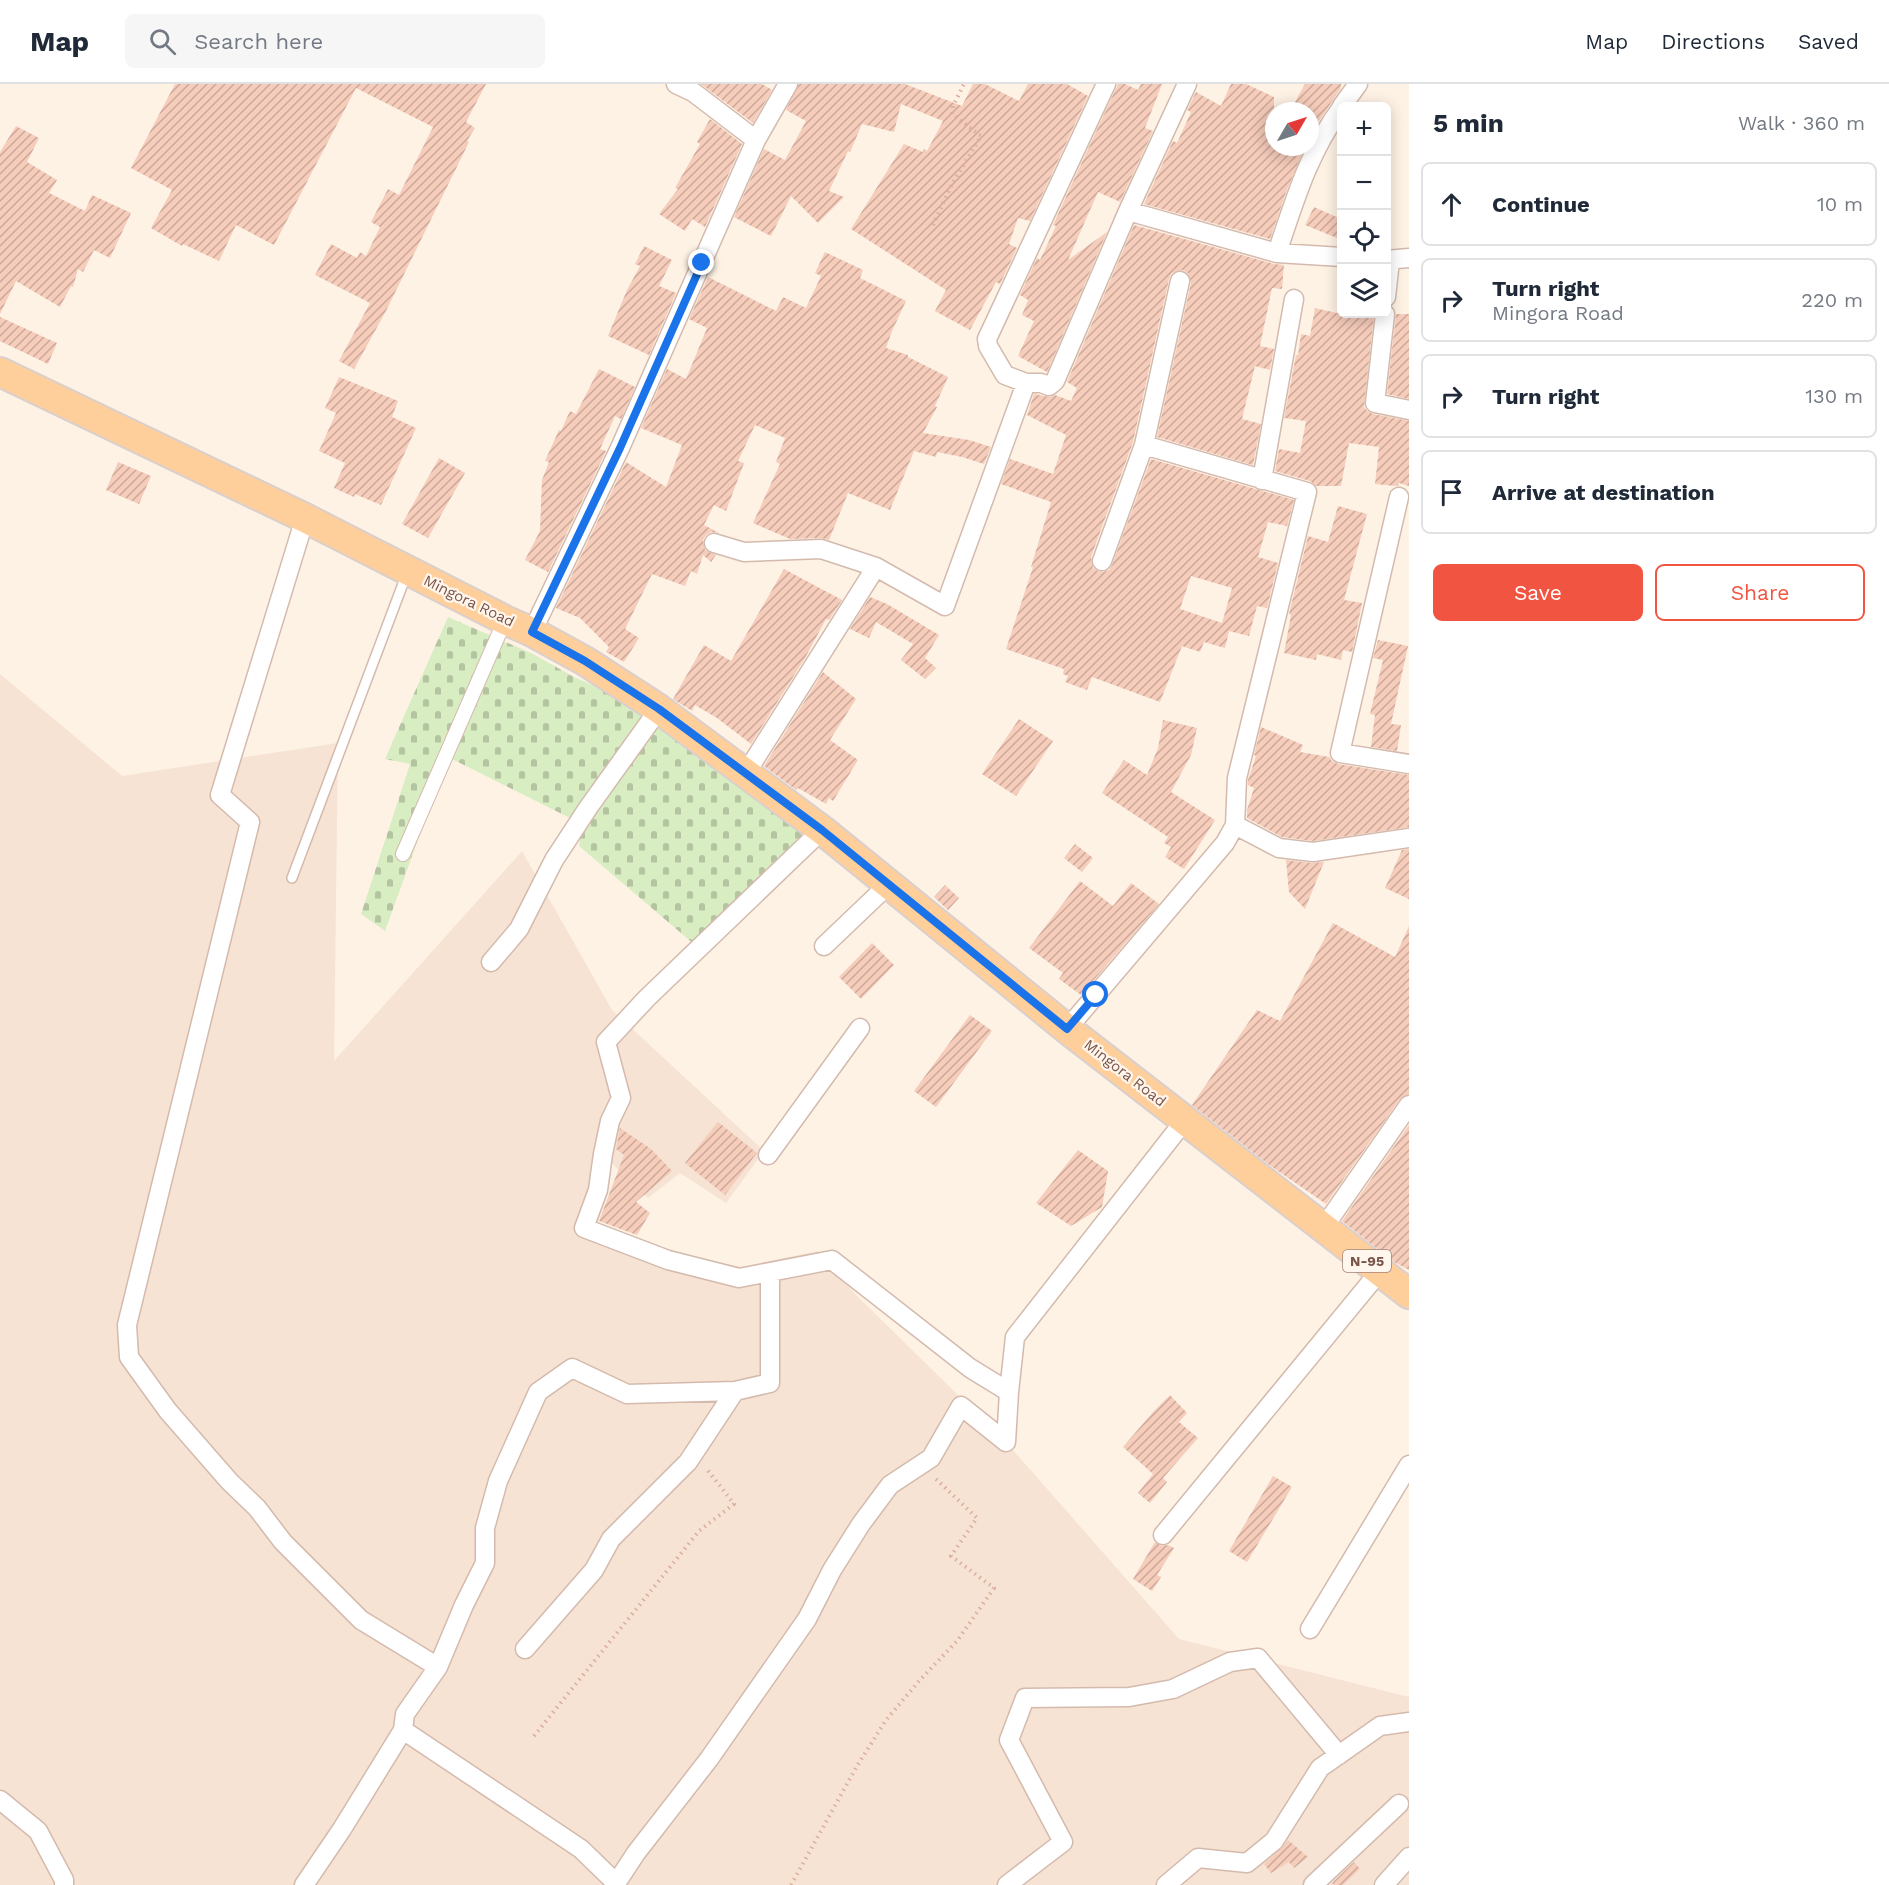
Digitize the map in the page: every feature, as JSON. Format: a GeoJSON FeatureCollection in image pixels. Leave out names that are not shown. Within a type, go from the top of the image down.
{"type":"FeatureCollection","features":[{"type":"Feature","properties":{"kind":"main road","name":"Mingora Road"},"geometry":{"type":"LineString","coordinates":[[0,372],[305,518],[532,632],[585,661],[659,709],[822,830],[1067,1029],[1409,1294]]}},
{"type":"Feature","properties":{"kind":"street"},"geometry":{"type":"LineString","coordinates":[[676,84],[693,92],[756,140]]}},
{"type":"Feature","properties":{"kind":"street"},"geometry":{"type":"LineString","coordinates":[[532,632],[620,448],[756,140],[788,84]]}},
{"type":"Feature","properties":{"kind":"street"},"geometry":{"type":"LineString","coordinates":[[1106,84],[987,339],[988,346],[1005,375],[1026,383],[1041,383],[1049,386],[1055,381],[1128,211],[1187,84]]}},
{"type":"Feature","properties":{"kind":"street"},"geometry":{"type":"LineString","coordinates":[[1345,102],[1358,84]]}},
{"type":"Feature","properties":{"kind":"street"},"geometry":{"type":"LineString","coordinates":[[1277,253],[1301,178],[1330,122],[1337,113]]}},
{"type":"Feature","properties":{"kind":"street"},"geometry":{"type":"LineString","coordinates":[[1128,211],[1277,253],[1337,256]]}},
{"type":"Feature","properties":{"kind":"street"},"geometry":{"type":"LineString","coordinates":[[1391,260],[1409,258]]}},
{"type":"Feature","properties":{"kind":"street"},"geometry":{"type":"LineString","coordinates":[[1102,561],[1144,446],[1180,281]]}},
{"type":"Feature","properties":{"kind":"street"},"geometry":{"type":"LineString","coordinates":[[1262,480],[1294,299]]}},
{"type":"Feature","properties":{"kind":"street"},"geometry":{"type":"LineString","coordinates":[[1385,318],[1375,403],[1409,410]]}},
{"type":"Feature","properties":{"kind":"street"},"geometry":{"type":"LineString","coordinates":[[714,543],[744,552],[821,549],[876,567],[945,606],[1026,383]]}},
{"type":"Feature","properties":{"kind":"street"},"geometry":{"type":"LineString","coordinates":[[1067,1029],[1225,843],[1235,825],[1237,778],[1307,492],[1144,446]]}},
{"type":"Feature","properties":{"kind":"street"},"geometry":{"type":"LineString","coordinates":[[1399,497],[1340,753],[1409,764]]}},
{"type":"Feature","properties":{"kind":"street"},"geometry":{"type":"LineString","coordinates":[[305,518],[219,795],[250,822],[127,1325],[129,1357],[168,1411],[257,1508],[283,1542],[361,1620],[438,1667]]}},
{"type":"Feature","properties":{"kind":"street"},"geometry":{"type":"LineString","coordinates":[[746,773],[876,567]]}},
{"type":"Feature","properties":{"kind":"street"},"geometry":{"type":"LineString","coordinates":[[402,854],[505,620]]}},
{"type":"Feature","properties":{"kind":"street"},"geometry":{"type":"LineString","coordinates":[[491,962],[519,929],[554,860],[659,709]]}},
{"type":"Feature","properties":{"kind":"street"},"geometry":{"type":"LineString","coordinates":[[1235,825],[1279,848],[1313,852],[1409,838]]}},
{"type":"Feature","properties":{"kind":"street"},"geometry":{"type":"LineString","coordinates":[[822,830],[647,998],[606,1042],[621,1098],[610,1121],[598,1190],[584,1228],[668,1260],[739,1278],[832,1260],[961,1361],[1009,1392]]}},
{"type":"Feature","properties":{"kind":"street"},"geometry":{"type":"LineString","coordinates":[[824,946],[889,884]]}},
{"type":"Feature","properties":{"kind":"street"},"geometry":{"type":"LineString","coordinates":[[768,1155],[860,1028]]}},
{"type":"Feature","properties":{"kind":"street"},"geometry":{"type":"LineString","coordinates":[[1324,1227],[1409,1105]]}},
{"type":"Feature","properties":{"kind":"street"},"geometry":{"type":"LineString","coordinates":[[403,1730],[581,1849],[616,1884],[636,1853],[709,1759],[807,1619],[832,1570],[861,1524],[890,1485],[931,1458],[961,1406],[1006,1442],[1015,1337],[1185,1120]]}},
{"type":"Feature","properties":{"kind":"street"},"geometry":{"type":"LineString","coordinates":[[1163,1535],[1380,1271]]}},
{"type":"Feature","properties":{"kind":"street"},"geometry":{"type":"LineString","coordinates":[[304,1885],[342,1829],[403,1730],[405,1714],[438,1667],[464,1605],[485,1563],[485,1528],[498,1481],[538,1392],[572,1368],[627,1394],[735,1390],[770,1383],[770,1272]]}},
{"type":"Feature","properties":{"kind":"street"},"geometry":{"type":"LineString","coordinates":[[525,1649],[594,1570],[611,1539],[688,1462],[735,1390]]}},
{"type":"Feature","properties":{"kind":"street"},"geometry":{"type":"LineString","coordinates":[[1310,1629],[1409,1465]]}},
{"type":"Feature","properties":{"kind":"street"},"geometry":{"type":"LineString","coordinates":[[1007,1885],[1063,1842],[1008,1740],[1025,1698],[1129,1697],[1173,1689],[1230,1662],[1258,1658],[1339,1755]]}},
{"type":"Feature","properties":{"kind":"street"},"geometry":{"type":"LineString","coordinates":[[1166,1885],[1198,1858],[1247,1863],[1274,1841],[1320,1768],[1380,1726],[1409,1722]]}},
{"type":"Feature","properties":{"kind":"street"},"geometry":{"type":"LineString","coordinates":[[0,1800],[38,1831],[64,1880],[64,1885]]}},
{"type":"Feature","properties":{"kind":"street"},"geometry":{"type":"LineString","coordinates":[[1313,1885],[1399,1804]]}},
{"type":"Feature","properties":{"kind":"street"},"geometry":{"type":"LineString","coordinates":[[1384,1885],[1409,1857]]}},
{"type":"Feature","properties":{"kind":"lane"},"geometry":{"type":"LineString","coordinates":[[292,878],[408,571]]}},
{"type":"Feature","properties":{"kind":"path"},"geometry":{"type":"LineString","coordinates":[[933,225],[951,186],[981,136],[952,114],[953,106],[964,84]]}},
{"type":"Feature","properties":{"kind":"path"},"geometry":{"type":"LineString","coordinates":[[534,1736],[699,1531],[734,1504],[694,1453]]}},
{"type":"Feature","properties":{"kind":"path"},"geometry":{"type":"LineString","coordinates":[[791,1885],[886,1720],[957,1641],[994,1588],[951,1556],[977,1518],[922,1465]]}},
{"type":"Feature","properties":{"kind":"shaded area"},"geometry":{"type":"Polygon","coordinates":[[[0,674],[122,776],[338,743],[334,1061],[522,851],[612,1010],[764,1151],[726,1203],[680,1173],[648,1198],[609,1161],[594,1223],[671,1253],[742,1267],[818,1251],[856,1295],[1006,1442],[1179,1639],[1409,1697],[1409,1885],[0,1885],[0,674]]]}},
{"type":"Feature","properties":{"kind":"green space"},"geometry":{"type":"Polygon","coordinates":[[[448,617],[533,654],[574,677],[611,693],[822,830],[695,945],[579,846],[582,824],[448,757],[385,931],[361,914],[410,764],[385,759],[448,617]]]}},
{"type":"Feature","properties":{"kind":"building"},"geometry":{"type":"Polygon","coordinates":[[[175,84],[486,84],[466,122],[475,128],[467,141],[469,142],[386,311],[354,369],[339,361],[370,303],[315,275],[331,244],[357,258],[360,252],[366,256],[380,227],[371,222],[388,189],[399,195],[433,127],[356,88],[274,245],[236,225],[219,261],[183,244],[182,246],[151,228],[172,190],[131,168],[175,84]]]}},
{"type":"Feature","properties":{"kind":"building"},"geometry":{"type":"Polygon","coordinates":[[[701,84],[762,84],[772,90],[753,123],[701,84]]]}},
{"type":"Feature","properties":{"kind":"building"},"geometry":{"type":"Polygon","coordinates":[[[799,84],[905,84],[962,106],[973,84],[985,84],[1019,101],[1028,84],[1067,84],[1088,96],[1030,221],[1018,218],[1009,244],[1017,248],[1000,284],[996,282],[970,330],[935,311],[946,290],[851,229],[904,144],[923,152],[924,149],[927,151],[943,121],[901,104],[894,132],[862,124],[829,191],[844,197],[818,223],[791,196],[771,236],[734,217],[764,149],[785,160],[806,121],[786,110],[799,84]]]}},
{"type":"Feature","properties":{"kind":"building"},"geometry":{"type":"Polygon","coordinates":[[[1118,84],[1125,84],[1138,90],[1141,84],[1162,84],[1145,128],[1153,131],[1120,202],[1098,192],[1068,260],[1107,232],[1047,372],[1018,356],[1034,321],[1022,315],[1028,300],[1020,295],[1037,258],[1040,260],[1056,226],[1053,225],[1118,84]]]}},
{"type":"Feature","properties":{"kind":"building"},"geometry":{"type":"Polygon","coordinates":[[[1231,84],[1246,84],[1274,97],[1274,102],[1265,102],[1265,156],[1301,156],[1270,239],[1144,204],[1173,141],[1177,143],[1191,112],[1187,110],[1196,92],[1221,106],[1231,84]]]}},
{"type":"Feature","properties":{"kind":"building"},"geometry":{"type":"Polygon","coordinates":[[[1305,84],[1341,84],[1341,88],[1319,121],[1319,102],[1295,102],[1305,84]]]}},
{"type":"Feature","properties":{"kind":"building"},"geometry":{"type":"Polygon","coordinates":[[[710,119],[742,144],[705,227],[692,219],[685,231],[659,214],[678,189],[675,188],[700,144],[697,142],[710,119]]]}},
{"type":"Feature","properties":{"kind":"building"},"geometry":{"type":"Polygon","coordinates":[[[16,126],[39,138],[27,162],[57,180],[49,193],[85,211],[92,195],[131,213],[110,258],[94,250],[83,272],[78,269],[73,287],[71,286],[60,307],[16,281],[0,314],[0,152],[16,126]]]}},
{"type":"Feature","properties":{"kind":"building"},"geometry":{"type":"Polygon","coordinates":[[[1314,207],[1337,217],[1337,238],[1305,225],[1314,207]]]}},
{"type":"Feature","properties":{"kind":"building"},"geometry":{"type":"Polygon","coordinates":[[[1134,225],[1284,265],[1282,289],[1272,288],[1260,346],[1274,349],[1270,370],[1255,366],[1242,419],[1261,424],[1253,465],[1157,437],[1191,283],[1188,273],[1182,270],[1172,273],[1169,279],[1133,442],[1091,557],[1093,568],[1103,572],[1109,570],[1112,565],[1151,459],[1294,500],[1287,526],[1268,522],[1258,557],[1278,563],[1267,608],[1257,606],[1249,636],[1229,631],[1225,648],[1204,642],[1200,652],[1182,646],[1160,702],[1092,677],[1087,690],[1065,682],[1068,676],[1063,674],[1064,669],[1006,649],[1033,567],[1031,567],[1051,502],[1001,484],[1010,459],[1053,474],[1066,435],[1027,415],[1034,394],[1050,397],[1055,395],[1071,401],[1077,388],[1067,382],[1134,225]],[[1191,576],[1180,609],[1222,623],[1232,588],[1191,576]]]}},
{"type":"Feature","properties":{"kind":"building"},"geometry":{"type":"Polygon","coordinates":[[[644,246],[672,260],[659,286],[676,293],[649,355],[608,336],[627,290],[640,266],[635,264],[644,246]]]}},
{"type":"Feature","properties":{"kind":"building"},"geometry":{"type":"Polygon","coordinates":[[[825,252],[863,270],[860,278],[906,301],[886,348],[908,355],[948,377],[935,406],[937,407],[923,433],[969,440],[991,447],[984,464],[937,452],[936,457],[914,451],[890,510],[848,493],[829,540],[790,539],[753,523],[780,464],[776,462],[785,438],[755,425],[738,461],[744,463],[726,511],[714,505],[704,525],[719,533],[711,532],[703,540],[705,550],[716,555],[711,562],[703,555],[697,574],[691,571],[685,586],[652,574],[625,629],[639,638],[624,662],[606,652],[609,647],[580,618],[556,608],[626,462],[666,487],[682,445],[641,428],[667,369],[686,379],[707,328],[689,319],[708,277],[776,311],[783,297],[806,308],[821,276],[815,273],[825,252]]]}},
{"type":"Feature","properties":{"kind":"building"},"geometry":{"type":"Polygon","coordinates":[[[1315,308],[1337,313],[1337,318],[1374,318],[1364,407],[1373,414],[1409,421],[1409,486],[1399,483],[1398,486],[1375,484],[1379,447],[1349,443],[1341,486],[1316,486],[1310,481],[1275,471],[1279,449],[1300,453],[1306,421],[1284,418],[1301,334],[1310,336],[1315,308]]]}},
{"type":"Feature","properties":{"kind":"building"},"geometry":{"type":"Polygon","coordinates":[[[1396,314],[1409,314],[1409,399],[1387,394],[1396,314]]]}},
{"type":"Feature","properties":{"kind":"building"},"geometry":{"type":"Polygon","coordinates":[[[0,317],[57,343],[48,364],[0,341],[0,317]]]}},
{"type":"Feature","properties":{"kind":"building"},"geometry":{"type":"Polygon","coordinates":[[[599,369],[635,387],[621,419],[615,416],[600,449],[606,451],[548,572],[525,560],[540,531],[542,480],[549,462],[545,461],[570,411],[576,414],[599,369]]]}},
{"type":"Feature","properties":{"kind":"building"},"geometry":{"type":"Polygon","coordinates":[[[339,377],[398,401],[392,417],[416,428],[381,505],[334,488],[345,463],[319,451],[336,413],[325,408],[339,377]]]}},
{"type":"Feature","properties":{"kind":"building"},"geometry":{"type":"Polygon","coordinates":[[[439,458],[465,473],[428,538],[402,524],[439,458]]]}},
{"type":"Feature","properties":{"kind":"building"},"geometry":{"type":"Polygon","coordinates":[[[118,462],[151,476],[139,504],[106,490],[118,462]]]}},
{"type":"Feature","properties":{"kind":"building"},"geometry":{"type":"Polygon","coordinates":[[[1338,506],[1367,514],[1344,600],[1362,603],[1352,652],[1343,650],[1341,660],[1317,654],[1316,660],[1284,653],[1291,615],[1289,614],[1308,536],[1328,542],[1338,506]]]}},
{"type":"Feature","properties":{"kind":"building"},"geometry":{"type":"Polygon","coordinates":[[[784,569],[842,600],[829,620],[826,619],[805,658],[751,744],[717,718],[695,705],[692,711],[673,699],[704,645],[731,661],[784,569]]]}},
{"type":"Feature","properties":{"kind":"building"},"geometry":{"type":"Polygon","coordinates":[[[870,597],[887,604],[939,635],[925,658],[936,668],[925,679],[901,660],[913,644],[876,622],[869,638],[850,629],[870,597]]]}},
{"type":"Feature","properties":{"kind":"building"},"geometry":{"type":"Polygon","coordinates":[[[1378,640],[1408,646],[1391,724],[1401,725],[1397,751],[1371,747],[1375,715],[1370,714],[1383,660],[1373,658],[1378,640]]]}},
{"type":"Feature","properties":{"kind":"building"},"geometry":{"type":"Polygon","coordinates":[[[823,672],[856,699],[830,740],[858,760],[833,801],[829,798],[826,804],[798,788],[796,790],[764,766],[823,672]]]}},
{"type":"Feature","properties":{"kind":"building"},"geometry":{"type":"Polygon","coordinates":[[[1019,719],[1053,741],[1016,796],[982,774],[1019,719]]]}},
{"type":"Feature","properties":{"kind":"building"},"geometry":{"type":"Polygon","coordinates":[[[1163,720],[1197,728],[1191,755],[1171,792],[1215,820],[1184,869],[1165,857],[1171,847],[1164,843],[1168,837],[1102,793],[1124,760],[1147,775],[1158,748],[1163,720]]]}},
{"type":"Feature","properties":{"kind":"building"},"geometry":{"type":"Polygon","coordinates":[[[1261,727],[1303,745],[1300,752],[1329,757],[1338,764],[1409,775],[1409,827],[1313,841],[1282,837],[1247,818],[1247,810],[1254,788],[1248,785],[1248,780],[1256,756],[1254,755],[1261,727]]]}},
{"type":"Feature","properties":{"kind":"building"},"geometry":{"type":"Polygon","coordinates":[[[1075,844],[1093,858],[1082,872],[1064,858],[1075,844]]]}},
{"type":"Feature","properties":{"kind":"building"},"geometry":{"type":"Polygon","coordinates":[[[1409,849],[1409,899],[1385,888],[1402,850],[1409,849]]]}},
{"type":"Feature","properties":{"kind":"building"},"geometry":{"type":"Polygon","coordinates":[[[1286,860],[1324,862],[1305,909],[1289,892],[1286,860]]]}},
{"type":"Feature","properties":{"kind":"building"},"geometry":{"type":"Polygon","coordinates":[[[1080,881],[1113,906],[1131,883],[1159,904],[1081,995],[1059,979],[1063,973],[1029,948],[1080,881]]]}},
{"type":"Feature","properties":{"kind":"building"},"geometry":{"type":"Polygon","coordinates":[[[945,885],[959,898],[948,910],[934,897],[945,885]]]}},
{"type":"Feature","properties":{"kind":"building"},"geometry":{"type":"Polygon","coordinates":[[[1333,923],[1395,957],[1409,926],[1409,1094],[1400,1099],[1326,1204],[1268,1164],[1192,1105],[1257,1010],[1280,1021],[1333,923]]]}},
{"type":"Feature","properties":{"kind":"building"},"geometry":{"type":"Polygon","coordinates":[[[872,943],[894,965],[861,999],[839,977],[872,943]]]}},
{"type":"Feature","properties":{"kind":"building"},"geometry":{"type":"Polygon","coordinates":[[[970,1015],[992,1031],[936,1107],[914,1091],[970,1015]]]}},
{"type":"Feature","properties":{"kind":"building"},"geometry":{"type":"Polygon","coordinates":[[[718,1122],[757,1153],[725,1195],[685,1163],[718,1122]]]}},
{"type":"Feature","properties":{"kind":"building"},"geometry":{"type":"Polygon","coordinates":[[[1409,1125],[1409,1270],[1394,1262],[1342,1221],[1409,1125]]]}},
{"type":"Feature","properties":{"kind":"building"},"geometry":{"type":"Polygon","coordinates":[[[620,1128],[651,1149],[672,1171],[636,1202],[650,1213],[637,1235],[599,1221],[624,1155],[616,1149],[620,1128]]]}},
{"type":"Feature","properties":{"kind":"building"},"geometry":{"type":"Polygon","coordinates":[[[1078,1150],[1108,1171],[1102,1207],[1071,1226],[1036,1203],[1078,1150]]]}},
{"type":"Feature","properties":{"kind":"building"},"geometry":{"type":"Polygon","coordinates":[[[1170,1395],[1187,1413],[1179,1422],[1198,1438],[1163,1478],[1167,1482],[1150,1503],[1138,1493],[1153,1474],[1123,1447],[1170,1395]]]}},
{"type":"Feature","properties":{"kind":"building"},"geometry":{"type":"Polygon","coordinates":[[[1273,1476],[1292,1487],[1247,1562],[1229,1551],[1273,1476]]]}},
{"type":"Feature","properties":{"kind":"building"},"geometry":{"type":"Polygon","coordinates":[[[1155,1542],[1174,1548],[1157,1575],[1161,1577],[1152,1591],[1133,1579],[1155,1542]]]}},
{"type":"Feature","properties":{"kind":"building"},"geometry":{"type":"Polygon","coordinates":[[[1288,1840],[1308,1857],[1294,1868],[1289,1862],[1271,1873],[1264,1864],[1288,1840]]]}},
{"type":"Feature","properties":{"kind":"building"},"geometry":{"type":"Polygon","coordinates":[[[1354,1862],[1360,1869],[1343,1885],[1334,1885],[1332,1883],[1354,1862]]]}},
{"type":"Feature","properties":{"kind":"route"},"geometry":{"type":"LineString","coordinates":[[702,263],[620,448],[532,632],[585,661],[659,709],[822,830],[1067,1029],[1096,995]]}}]}
